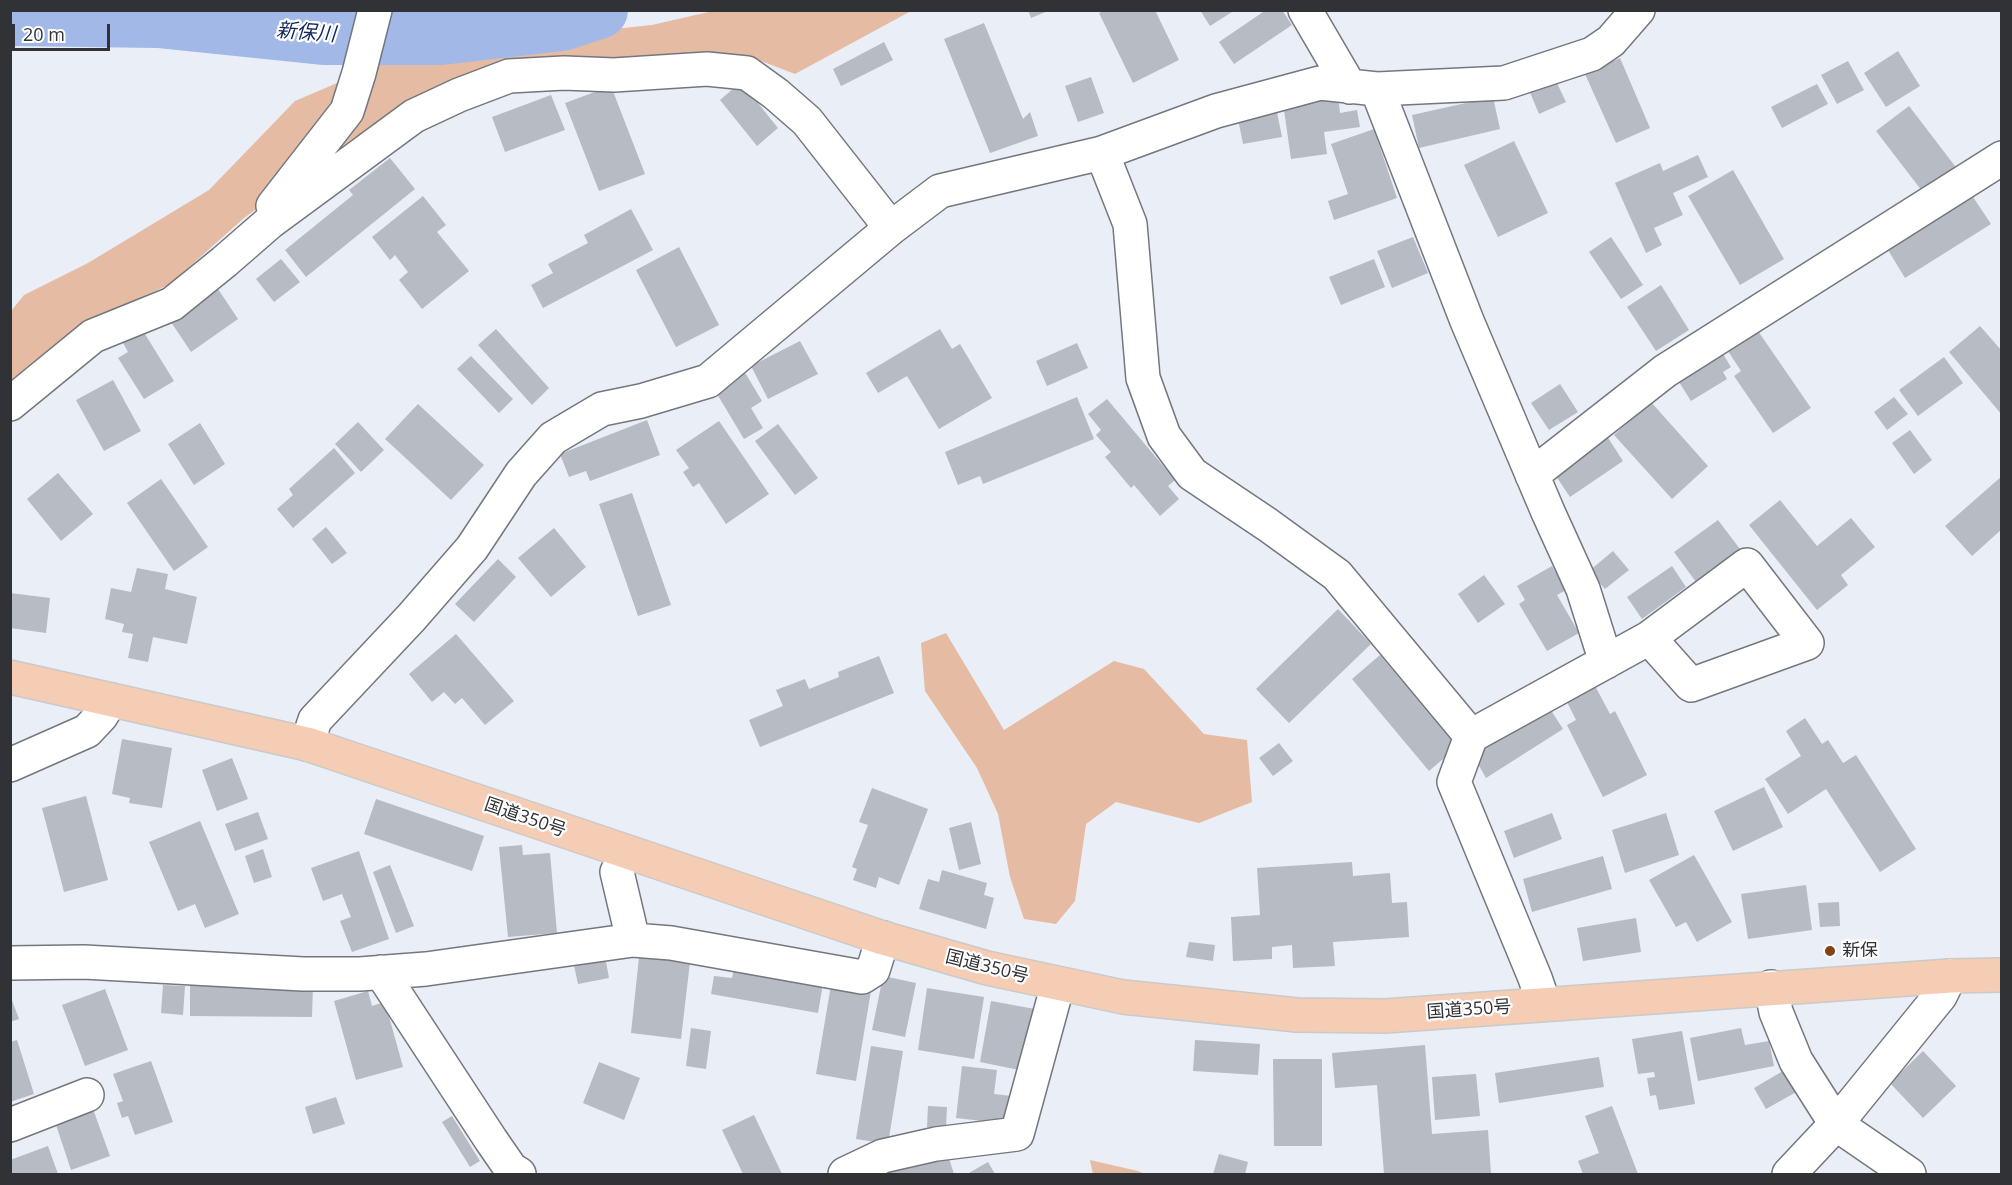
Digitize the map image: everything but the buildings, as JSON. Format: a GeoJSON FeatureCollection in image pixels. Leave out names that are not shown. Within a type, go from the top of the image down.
{"type":"FeatureCollection","features":[{"type":"Feature","properties":{"kind":"highway","name":"国道350号"},"geometry":{"type":"LineString","coordinates":[[10,677],[307,744],[883,938],[987,968],[1123,997],[1297,1015],[1386,1016],[1771,987],[2001,975]]}},
{"type":"Feature","properties":{"kind":"street"},"geometry":{"type":"LineString","coordinates":[[270,222],[271,209],[347,111],[375,10]]}},
{"type":"Feature","properties":{"kind":"street"},"geometry":{"type":"LineString","coordinates":[[1305,10],[1363,88],[1583,589],[1606,662]]}},
{"type":"Feature","properties":{"kind":"street"},"geometry":{"type":"LineString","coordinates":[[307,744],[315,720],[411,618],[472,548],[520,474],[553,438],[602,409],[641,401],[708,381],[891,228],[940,191],[1102,153],[1216,111],[1320,83],[1363,88],[1504,83],[1592,54],[1611,41],[1638,10]]}},
{"type":"Feature","properties":{"kind":"street"},"geometry":{"type":"LineString","coordinates":[[10,404],[93,336],[172,304],[270,222],[414,116],[459,95],[509,76],[564,73],[614,75],[707,69],[747,73],[807,121],[891,228]]}},
{"type":"Feature","properties":{"kind":"street"},"geometry":{"type":"LineString","coordinates":[[1102,153],[1130,224],[1143,378],[1164,436],[1192,474],[1337,575],[1471,736]]}},
{"type":"Feature","properties":{"kind":"street"},"geometry":{"type":"LineString","coordinates":[[1532,474],[1665,371],[2001,158]]}},
{"type":"Feature","properties":{"kind":"street"},"geometry":{"type":"LineString","coordinates":[[1544,1004],[1454,782],[1471,736],[1649,638]]}},
{"type":"Feature","properties":{"kind":"street"},"geometry":{"type":"LineString","coordinates":[[10,765],[87,731],[101,716],[111,700]]}},
{"type":"Feature","properties":{"kind":"street"},"geometry":{"type":"LineString","coordinates":[[617,872],[633,940]]}},
{"type":"Feature","properties":{"kind":"street"},"geometry":{"type":"LineString","coordinates":[[10,963],[84,962],[303,974],[381,972],[426,969],[633,940],[671,943],[862,977],[873,970],[883,938]]}},
{"type":"Feature","properties":{"kind":"street"},"geometry":{"type":"LineString","coordinates":[[381,972],[491,1140],[511,1169],[519,1174]]}},
{"type":"Feature","properties":{"kind":"street"},"geometry":{"type":"LineString","coordinates":[[1789,1174],[1836,1124],[1940,996],[1950,976]]}},
{"type":"Feature","properties":{"kind":"street"},"geometry":{"type":"LineString","coordinates":[[845,1174],[883,1156],[936,1143],[1017,1134],[1058,984]]}},
{"type":"Feature","properties":{"kind":"street"},"geometry":{"type":"LineString","coordinates":[[1771,987],[1776,1012],[1796,1061],[1836,1124],[1909,1174]]}},
{"type":"Feature","properties":{"kind":"street"},"geometry":{"type":"LineString","coordinates":[[10,1125],[87,1095]]}},
{"type":"Feature","properties":{"kind":"shaded area"},"geometry":{"type":"Polygon","coordinates":[[[713,11],[911,11],[795,74],[748,56],[513,63],[454,79],[352,139],[244,218],[170,284],[85,324],[11,383],[11,311],[24,295],[88,263],[209,190],[295,101],[398,57],[501,41],[652,25],[713,11]]]}},
{"type":"Feature","properties":{"kind":"shaded area"},"geometry":{"type":"Polygon","coordinates":[[[946,633],[1004,730],[1114,661],[1144,669],[1204,734],[1247,740],[1252,802],[1199,823],[1116,802],[1086,824],[1075,901],[1056,924],[1024,919],[1010,877],[998,814],[977,768],[925,691],[921,643],[946,633]]]}},
{"type":"Feature","properties":{"kind":"shaded area"},"geometry":{"type":"Polygon","coordinates":[[[1090,1160],[1138,1171],[1145,1174],[1093,1174],[1090,1160]]]}},
{"type":"Feature","properties":{"kind":"waterway","name":"新保川"},"geometry":{"type":"LineString","coordinates":[[10,17],[158,19],[323,36],[441,36],[562,22],[599,10]]}},
{"type":"Feature","properties":{"kind":"place","name":"新保"},"geometry":{"type":"Point","coordinates":[1830,951]}}]}
